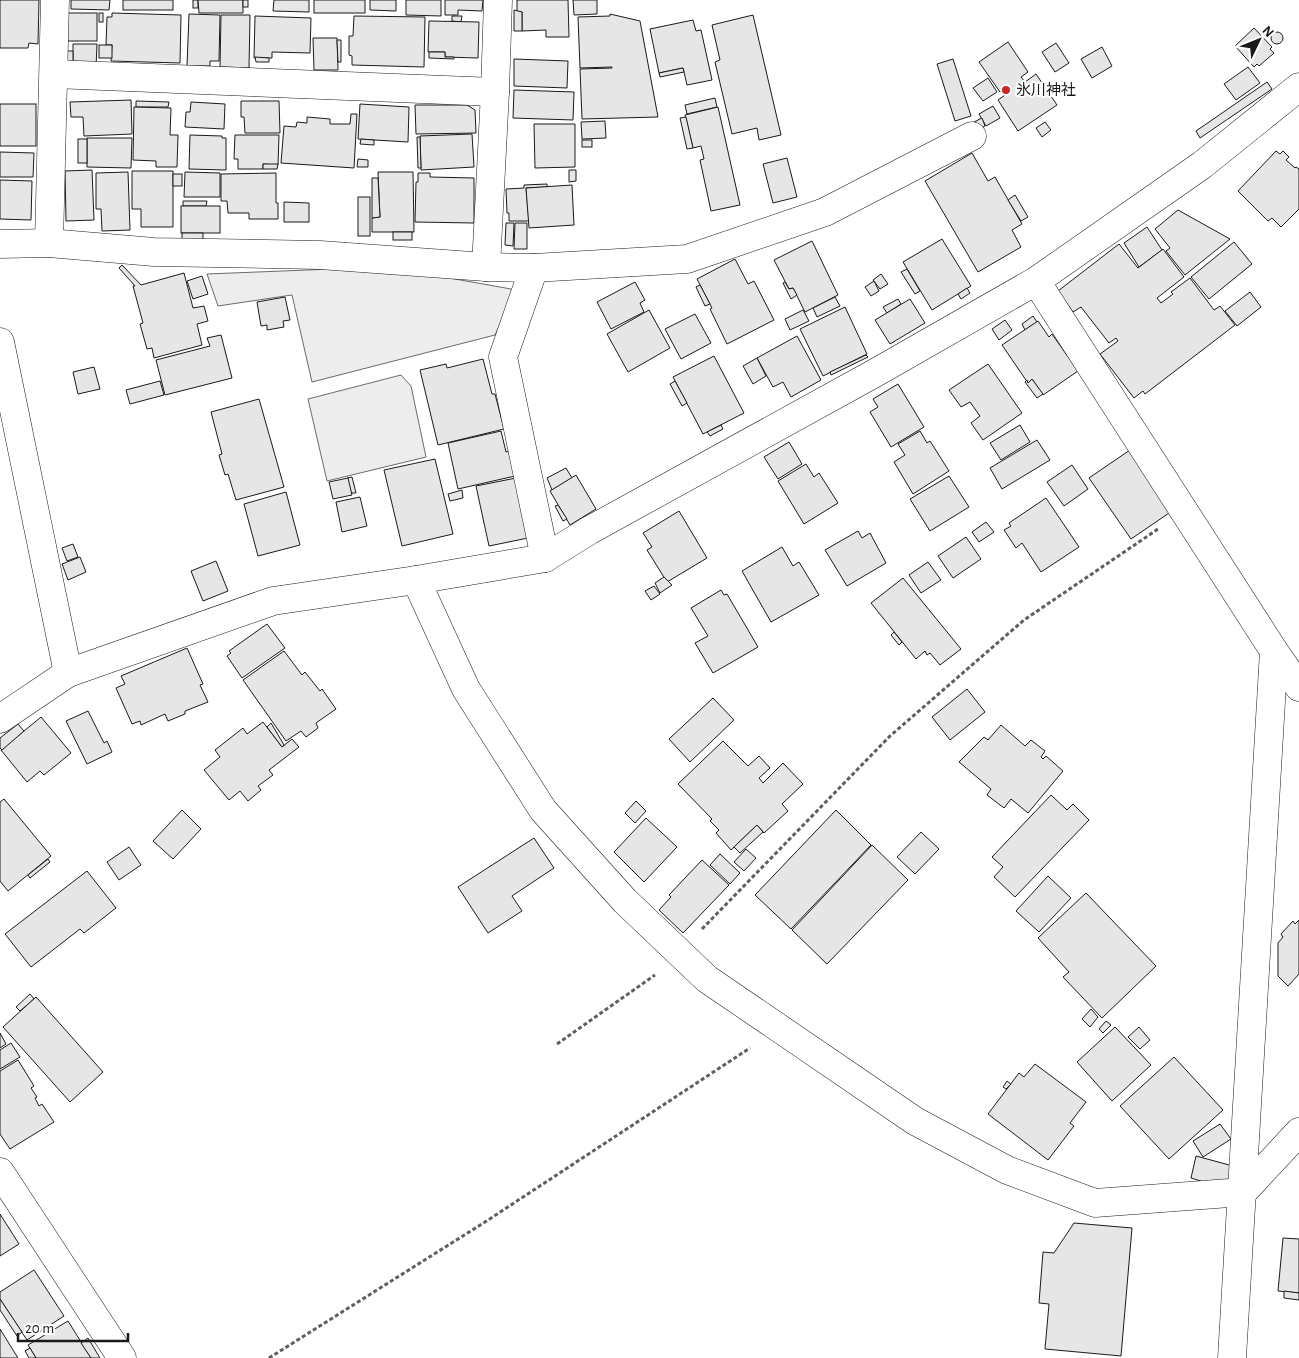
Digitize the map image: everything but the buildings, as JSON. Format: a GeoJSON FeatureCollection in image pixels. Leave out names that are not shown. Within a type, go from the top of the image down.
{"type":"FeatureCollection","features":[{"type":"Feature","properties":{"kind":"street"},"geometry":{"type":"LineString","coordinates":[[49,243],[55,0]]}},
{"type":"Feature","properties":{"kind":"street"},"geometry":{"type":"LineString","coordinates":[[486,267],[498,0]]}},
{"type":"Feature","properties":{"kind":"street"},"geometry":{"type":"LineString","coordinates":[[54,74],[495,92]]}},
{"type":"Feature","properties":{"kind":"street"},"geometry":{"type":"LineString","coordinates":[[0,719],[68,673],[272,601],[416,580],[545,558],[590,530],[876,373],[1036,281],[1202,165],[1299,87]]}},
{"type":"Feature","properties":{"kind":"street"},"geometry":{"type":"LineString","coordinates":[[0,244],[49,243],[154,252],[320,255],[486,267],[534,268],[687,259],[825,212],[972,136]]}},
{"type":"Feature","properties":{"kind":"street"},"geometry":{"type":"LineString","coordinates":[[534,268],[503,357],[545,558]]}},
{"type":"Feature","properties":{"kind":"street"},"geometry":{"type":"LineString","coordinates":[[1036,281],[1183,512],[1299,687]]}},
{"type":"Feature","properties":{"kind":"street"},"geometry":{"type":"LineString","coordinates":[[0,342],[68,673]]}},
{"type":"Feature","properties":{"kind":"street"},"geometry":{"type":"LineString","coordinates":[[416,580],[466,689],[543,810],[625,901],[707,979],[915,1121],[1007,1170],[1095,1203],[1243,1192],[1299,1132]]}},
{"type":"Feature","properties":{"kind":"street"},"geometry":{"type":"LineString","coordinates":[[1232,1358],[1274,651]]}},
{"type":"Feature","properties":{"kind":"street"},"geometry":{"type":"LineString","coordinates":[[0,1172],[122,1358]]}},
{"type":"Feature","properties":{"kind":"path"},"geometry":{"type":"LineString","coordinates":[[557,1044],[660,971],[680,953],[890,736],[1024,620],[1183,512]]}},
{"type":"Feature","properties":{"kind":"path"},"geometry":{"type":"LineString","coordinates":[[269,1358],[493,1216],[749,1049],[778,1026]]}},
{"type":"Feature","properties":{"kind":"shaded area"},"geometry":{"type":"Polygon","coordinates":[[[333,269],[427,274],[511,289],[513,296],[495,335],[312,382],[292,295],[218,306],[207,274],[333,269]]]}},
{"type":"Feature","properties":{"kind":"shaded area"},"geometry":{"type":"Polygon","coordinates":[[[401,375],[411,386],[426,457],[327,481],[308,399],[401,375]]]}},
{"type":"Feature","properties":{"kind":"place","name":"氷川神社"},"geometry":{"type":"Point","coordinates":[1006,90]}}]}
